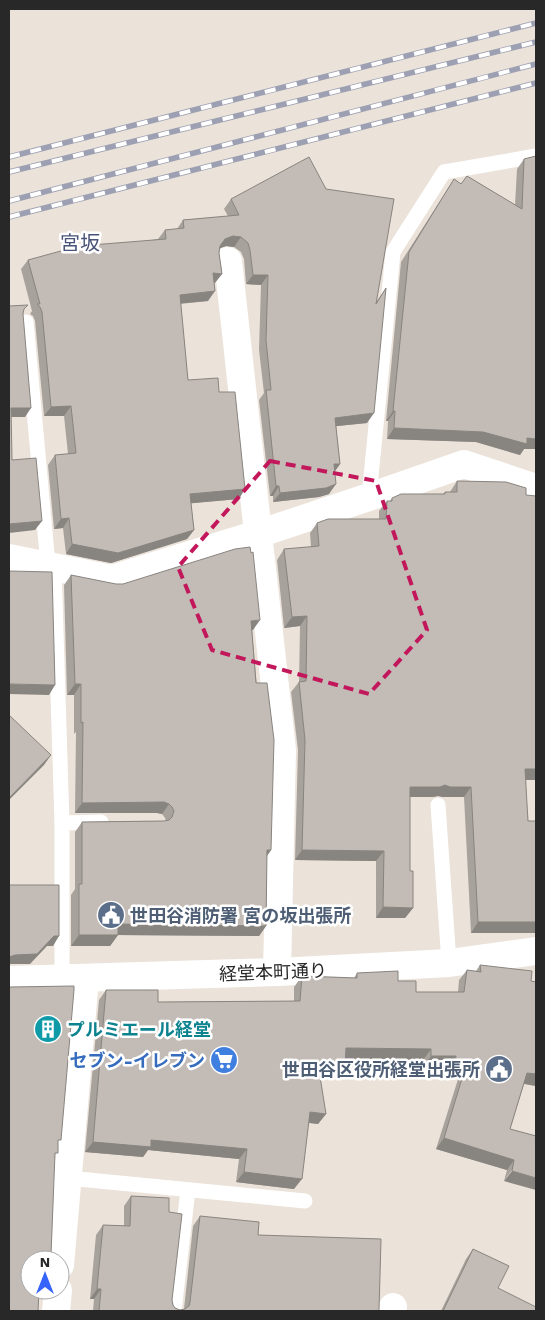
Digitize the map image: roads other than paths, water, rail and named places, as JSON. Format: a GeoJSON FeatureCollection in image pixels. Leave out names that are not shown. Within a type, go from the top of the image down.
{"type":"FeatureCollection","features":[{"type":"Feature","properties":{"kind":"street"},"geometry":{"type":"LineString","coordinates":[[228,261],[282,750],[277,972]]}},
{"type":"Feature","properties":{"kind":"street"},"geometry":{"type":"LineString","coordinates":[[9,558],[112,579],[258,534],[464,464],[536,488]]}},
{"type":"Feature","properties":{"kind":"street","name":"経堂本町通り"},"geometry":{"type":"LineString","coordinates":[[9,980],[277,972],[449,963],[536,951]]}},
{"type":"Feature","properties":{"kind":"street"},"geometry":{"type":"LineString","coordinates":[[61,1250],[68,1178],[74,979]]}},
{"type":"Feature","properties":{"kind":"lane"},"geometry":{"type":"LineString","coordinates":[[369,497],[392,252],[444,172],[536,156]]}},
{"type":"Feature","properties":{"kind":"lane"},"geometry":{"type":"LineString","coordinates":[[26,322],[47,554],[54,568],[62,823],[74,979]]}},
{"type":"Feature","properties":{"kind":"lane"},"geometry":{"type":"LineString","coordinates":[[438,806],[449,963]]}},
{"type":"Feature","properties":{"kind":"lane"},"geometry":{"type":"LineString","coordinates":[[62,823],[119,822]]}},
{"type":"Feature","properties":{"kind":"lane"},"geometry":{"type":"LineString","coordinates":[[68,1178],[305,1201]]}},
{"type":"Feature","properties":{"kind":"lane"},"geometry":{"type":"LineString","coordinates":[[174,1311],[188,1190]]}},
{"type":"Feature","properties":{"kind":"railway"},"geometry":{"type":"LineString","coordinates":[[9,157],[536,23]]}},
{"type":"Feature","properties":{"kind":"railway"},"geometry":{"type":"LineString","coordinates":[[9,172],[536,42]]}},
{"type":"Feature","properties":{"kind":"railway"},"geometry":{"type":"LineString","coordinates":[[9,201],[536,64]]}},
{"type":"Feature","properties":{"kind":"railway"},"geometry":{"type":"LineString","coordinates":[[9,217],[536,83]]}},
{"type":"Feature","properties":{"kind":"place","name":"世田谷消防署 宮の坂出張所"},"geometry":{"type":"Point","coordinates":[111,915]}},
{"type":"Feature","properties":{"kind":"place","name":"プルミエール経堂"},"geometry":{"type":"Point","coordinates":[48,1029]}},
{"type":"Feature","properties":{"kind":"place","name":"セブン-イレブン"},"geometry":{"type":"Point","coordinates":[224,1060]}},
{"type":"Feature","properties":{"kind":"place","name":"世田谷区役所経堂出張所"},"geometry":{"type":"Point","coordinates":[499,1069]}},
{"type":"Feature","properties":{"kind":"district","name":"宮坂"},"geometry":{"type":"Point","coordinates":[80,243]}}]}
